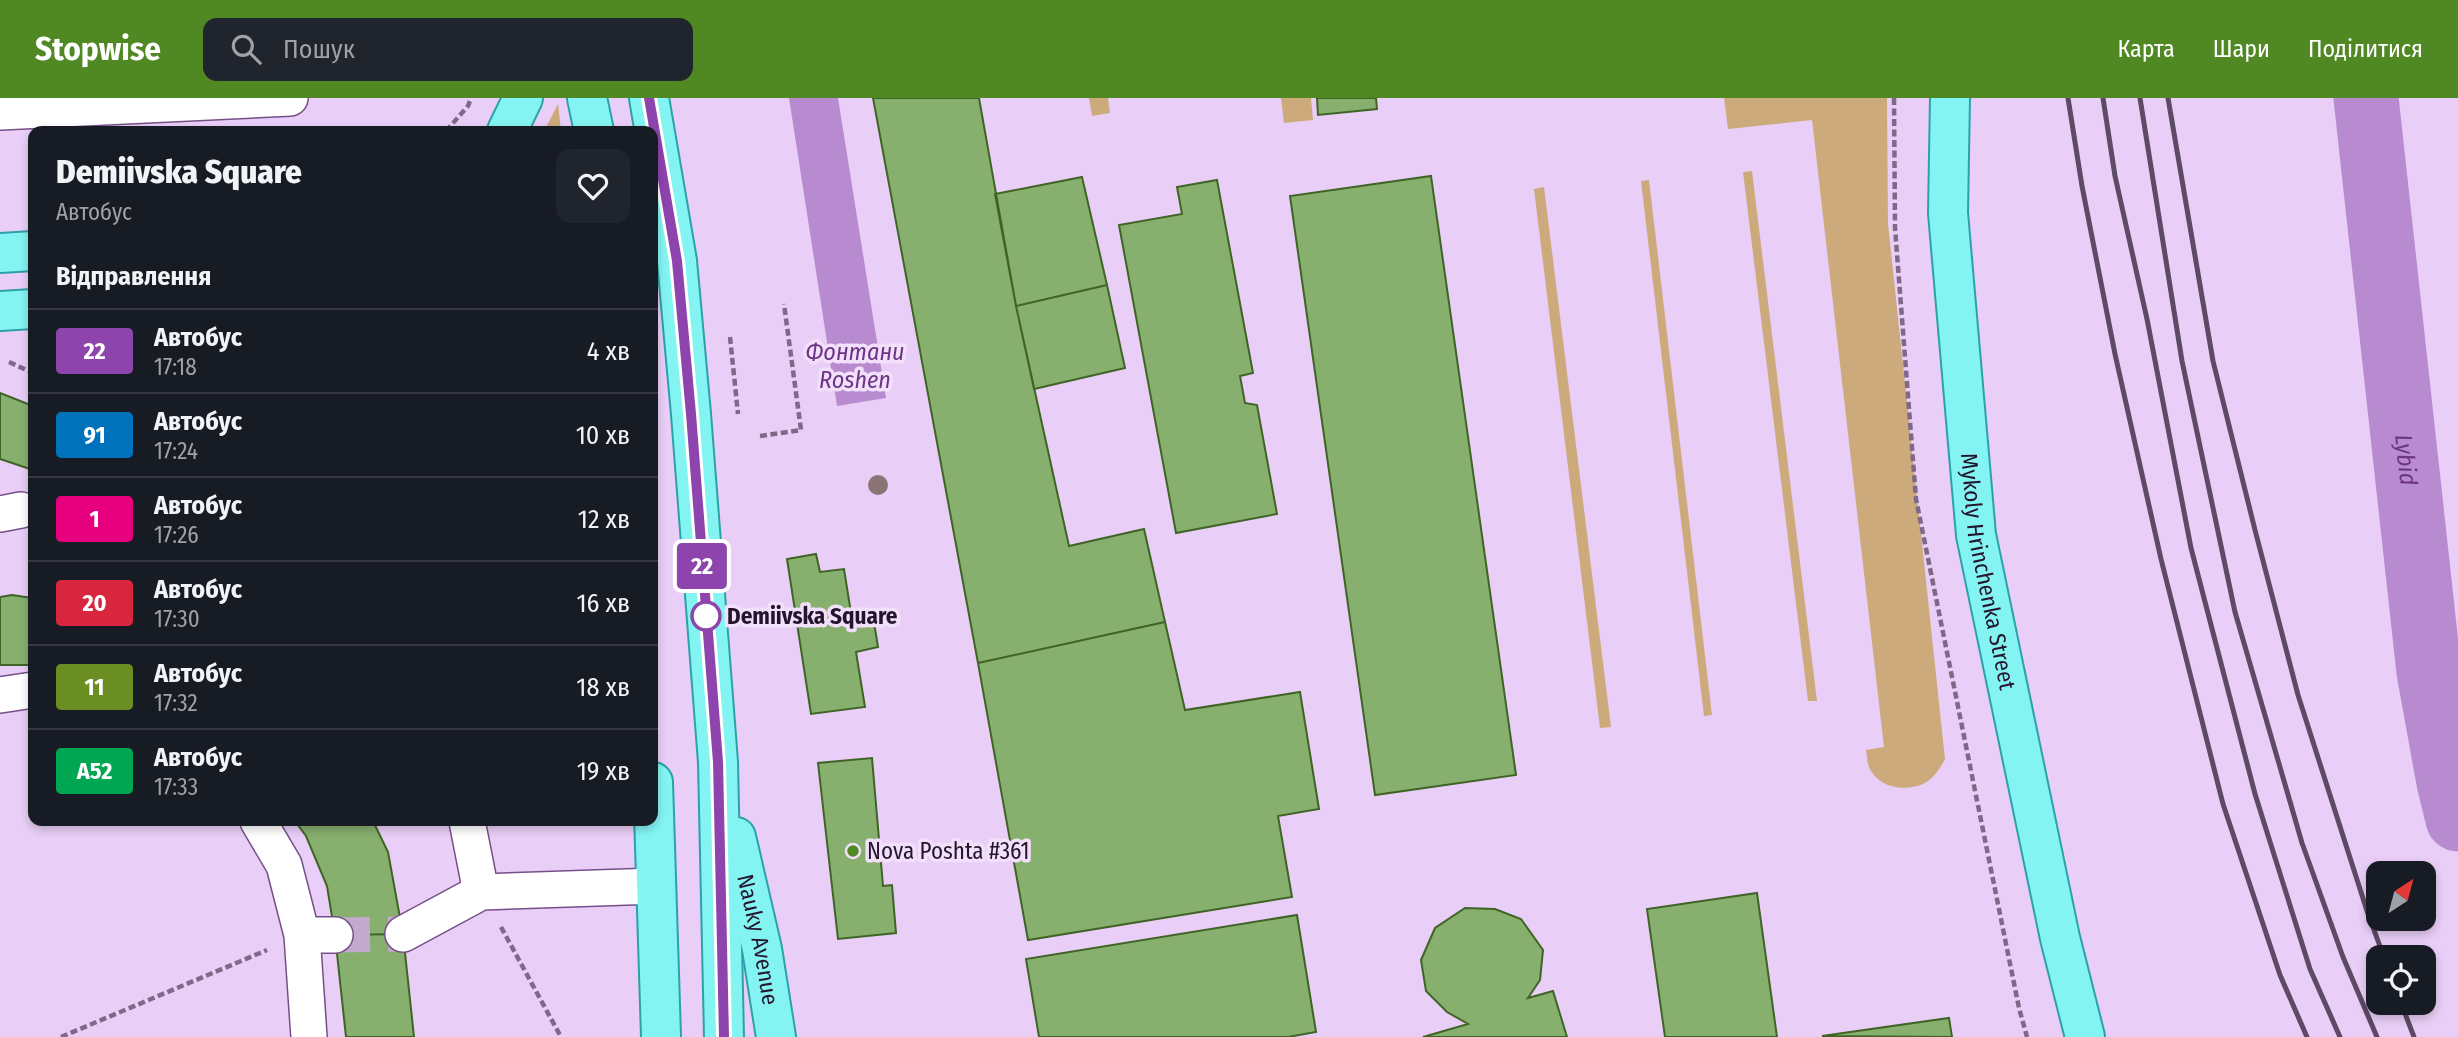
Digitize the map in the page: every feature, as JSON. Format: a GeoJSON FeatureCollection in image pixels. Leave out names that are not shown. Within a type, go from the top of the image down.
{"type":"FeatureCollection","features":[{"type":"Feature","properties":{"kind":"main road"},"geometry":{"type":"LineString","coordinates":[[509,126],[523,98]]}},
{"type":"Feature","properties":{"kind":"main road"},"geometry":{"type":"LineString","coordinates":[[587,98],[593,126]]}},
{"type":"Feature","properties":{"kind":"main road","name":"Nauky Avenue"},"geometry":{"type":"LineString","coordinates":[[649,98],[654,126]]}},
{"type":"Feature","properties":{"kind":"main road","name":"Mykoly Hrinchenka Street"},"geometry":{"type":"LineString","coordinates":[[1950,98],[1948,213],[1976,535],[2060,938],[2085,1037]]}},
{"type":"Feature","properties":{"kind":"main road","name":"Nauky Avenue"},"geometry":{"type":"LineString","coordinates":[[658,150],[677,261],[718,762],[724,1037]]}},
{"type":"Feature","properties":{"kind":"main road"},"geometry":{"type":"LineString","coordinates":[[0,253],[28,251]]}},
{"type":"Feature","properties":{"kind":"main road"},"geometry":{"type":"LineString","coordinates":[[0,311],[28,309]]}},
{"type":"Feature","properties":{"kind":"main road","name":"Nauky Avenue"},"geometry":{"type":"LineString","coordinates":[[718,762],[762,949],[776,1037]]}},
{"type":"Feature","properties":{"kind":"main road"},"geometry":{"type":"LineString","coordinates":[[654,826],[661,1037]]}},
{"type":"Feature","properties":{"kind":"lane"},"geometry":{"type":"LineString","coordinates":[[0,112],[290,98]]}},
{"type":"Feature","properties":{"kind":"lane"},"geometry":{"type":"LineString","coordinates":[[0,695],[28,691]]}},
{"type":"Feature","properties":{"kind":"lane"},"geometry":{"type":"LineString","coordinates":[[261,826],[284,865],[318,935],[309,1037]]}},
{"type":"Feature","properties":{"kind":"lane"},"geometry":{"type":"LineString","coordinates":[[468,826],[481,891]]}},
{"type":"Feature","properties":{"kind":"lane"},"geometry":{"type":"LineString","coordinates":[[403,934],[481,891],[656,886]]}},
{"type":"Feature","properties":{"kind":"path"},"geometry":{"type":"LineString","coordinates":[[450,126],[468,106],[471,98]]}},
{"type":"Feature","properties":{"kind":"path"},"geometry":{"type":"LineString","coordinates":[[1895,98],[1895,228],[1916,499],[2016,995],[2027,1037]]}},
{"type":"Feature","properties":{"kind":"path"},"geometry":{"type":"LineString","coordinates":[[760,436],[801,430],[784,304]]}},
{"type":"Feature","properties":{"kind":"path"},"geometry":{"type":"LineString","coordinates":[[730,337],[738,414]]}},
{"type":"Feature","properties":{"kind":"path"},"geometry":{"type":"LineString","coordinates":[[9,362],[28,371]]}},
{"type":"Feature","properties":{"kind":"path"},"geometry":{"type":"LineString","coordinates":[[481,891],[561,1037]]}},
{"type":"Feature","properties":{"kind":"path"},"geometry":{"type":"LineString","coordinates":[[61,1037],[318,935]]}},
{"type":"Feature","properties":{"kind":"shaded area"},"geometry":{"type":"Polygon","coordinates":[[[1089,98],[1108,98],[1110,113],[1092,116],[1089,98]]]}},
{"type":"Feature","properties":{"kind":"shaded area"},"geometry":{"type":"Polygon","coordinates":[[[1281,98],[1311,98],[1313,120],[1284,123],[1281,98]]]}},
{"type":"Feature","properties":{"kind":"shaded area"},"geometry":{"type":"Polygon","coordinates":[[[1724,98],[1887,98],[1888,224],[1945,759],[1933,777],[1916,786],[1900,788],[1885,784],[1873,774],[1867,761],[1866,750],[1884,747],[1812,120],[1728,129],[1724,98]]]}},
{"type":"Feature","properties":{"kind":"shaded area"},"geometry":{"type":"Polygon","coordinates":[[[558,104],[560,126],[547,126],[558,104]]]}},
{"type":"Feature","properties":{"kind":"shaded area"},"geometry":{"type":"Polygon","coordinates":[[[1752,171],[1817,701],[1808,701],[1743,172],[1752,171]]]}},
{"type":"Feature","properties":{"kind":"shaded area"},"geometry":{"type":"Polygon","coordinates":[[[1649,180],[1712,715],[1704,716],[1641,181],[1649,180]]]}},
{"type":"Feature","properties":{"kind":"shaded area"},"geometry":{"type":"Polygon","coordinates":[[[1544,187],[1611,727],[1600,728],[1534,189],[1544,187]]]}},
{"type":"Feature","properties":{"kind":"water","name":"Фонтани Roshen"},"geometry":{"type":"Polygon","coordinates":[[[789,98],[838,98],[886,398],[837,406],[789,98]]]}},
{"type":"Feature","properties":{"kind":"building"},"geometry":{"type":"Polygon","coordinates":[[[873,98],[979,98],[1016,306],[1069,546],[1144,529],[1165,622],[978,663],[873,98]]]}},
{"type":"Feature","properties":{"kind":"building"},"geometry":{"type":"Polygon","coordinates":[[[1317,98],[1376,98],[1377,109],[1318,115],[1317,98]]]}},
{"type":"Feature","properties":{"kind":"building"},"geometry":{"type":"Polygon","coordinates":[[[1431,176],[1516,775],[1375,795],[1290,196],[1431,176]]]}},
{"type":"Feature","properties":{"kind":"building"},"geometry":{"type":"Polygon","coordinates":[[[1082,177],[1107,285],[1016,306],[995,194],[1082,177]]]}},
{"type":"Feature","properties":{"kind":"building"},"geometry":{"type":"Polygon","coordinates":[[[1217,180],[1253,373],[1240,376],[1245,403],[1257,405],[1277,514],[1176,533],[1119,225],[1182,214],[1177,187],[1217,180]]]}},
{"type":"Feature","properties":{"kind":"building"},"geometry":{"type":"Polygon","coordinates":[[[1107,285],[1125,368],[1034,389],[1016,306],[1107,285]]]}},
{"type":"Feature","properties":{"kind":"building"},"geometry":{"type":"Polygon","coordinates":[[[0,393],[28,404],[28,468],[0,459],[0,393]]]}},
{"type":"Feature","properties":{"kind":"building"},"geometry":{"type":"Polygon","coordinates":[[[816,554],[820,572],[844,569],[852,619],[873,616],[878,647],[856,652],[865,707],[811,714],[787,559],[816,554]]]}},
{"type":"Feature","properties":{"kind":"building"},"geometry":{"type":"Polygon","coordinates":[[[12,595],[28,597],[28,665],[0,665],[0,597],[12,595]]]}},
{"type":"Feature","properties":{"kind":"building"},"geometry":{"type":"Polygon","coordinates":[[[1165,622],[1185,710],[1300,692],[1319,809],[1278,816],[1292,897],[1028,940],[978,663],[1165,622]]]}},
{"type":"Feature","properties":{"kind":"building"},"geometry":{"type":"Polygon","coordinates":[[[872,758],[883,886],[892,885],[896,933],[838,939],[818,763],[872,758]]]}},
{"type":"Feature","properties":{"kind":"building"},"geometry":{"type":"Polygon","coordinates":[[[299,826],[375,826],[388,852],[403,934],[335,935],[327,886],[306,836],[299,826]]]}},
{"type":"Feature","properties":{"kind":"building"},"geometry":{"type":"Polygon","coordinates":[[[1757,893],[1777,1037],[1665,1037],[1647,909],[1757,893]]]}},
{"type":"Feature","properties":{"kind":"building"},"geometry":{"type":"Polygon","coordinates":[[[1465,908],[1495,909],[1521,919],[1543,950],[1540,980],[1528,998],[1553,991],[1567,1037],[1423,1037],[1468,1024],[1447,1012],[1426,991],[1421,960],[1435,928],[1465,908]]]}},
{"type":"Feature","properties":{"kind":"building"},"geometry":{"type":"Polygon","coordinates":[[[1297,915],[1316,1032],[1288,1037],[1039,1037],[1026,959],[1297,915]]]}},
{"type":"Feature","properties":{"kind":"building"},"geometry":{"type":"Polygon","coordinates":[[[403,934],[414,1037],[346,1037],[335,935],[403,934]]]}},
{"type":"Feature","properties":{"kind":"building"},"geometry":{"type":"Polygon","coordinates":[[[1949,1018],[1952,1037],[1822,1036],[1949,1018]]]}},
{"type":"Feature","properties":{"kind":"waterway","name":"Lybid"},"geometry":{"type":"LineString","coordinates":[[2366,98],[2429,672],[2458,819]]}},
{"type":"Feature","properties":{"kind":"tunnel"},"geometry":{"type":"LineString","coordinates":[[335,935],[403,934]]}},
{"type":"Feature","properties":{"kind":"railway"},"geometry":{"type":"LineString","coordinates":[[2068,98],[2082,186],[2115,354],[2161,559],[2223,804],[2280,975],[2307,1037]]}},
{"type":"Feature","properties":{"kind":"railway"},"geometry":{"type":"LineString","coordinates":[[2103,98],[2115,176],[2147,319],[2191,548],[2255,794],[2310,969],[2340,1037]]}},
{"type":"Feature","properties":{"kind":"railway"},"geometry":{"type":"LineString","coordinates":[[2140,98],[2182,361],[2235,612],[2302,843],[2343,957],[2377,1037]]}},
{"type":"Feature","properties":{"kind":"railway"},"geometry":{"type":"LineString","coordinates":[[2168,98],[2213,361],[2255,530],[2298,695],[2380,945]]}},
{"type":"Feature","properties":{"kind":"railway"},"geometry":{"type":"LineString","coordinates":[[2406,1015],[2414,1037]]}},
{"type":"Feature","properties":{"kind":"bus line","name":"22"},"geometry":{"type":"LineString","coordinates":[[649,98],[654,126]]}},
{"type":"Feature","properties":{"kind":"bus line","name":"22"},"geometry":{"type":"LineString","coordinates":[[658,147],[677,261],[718,762],[724,1037]]}},
{"type":"Feature","properties":{"kind":"place","name":"Demiivska Square"},"geometry":{"type":"Point","coordinates":[706,616]}},
{"type":"Feature","properties":{"kind":"place","name":"Nova Poshta #361"},"geometry":{"type":"Point","coordinates":[853,851]}}]}
